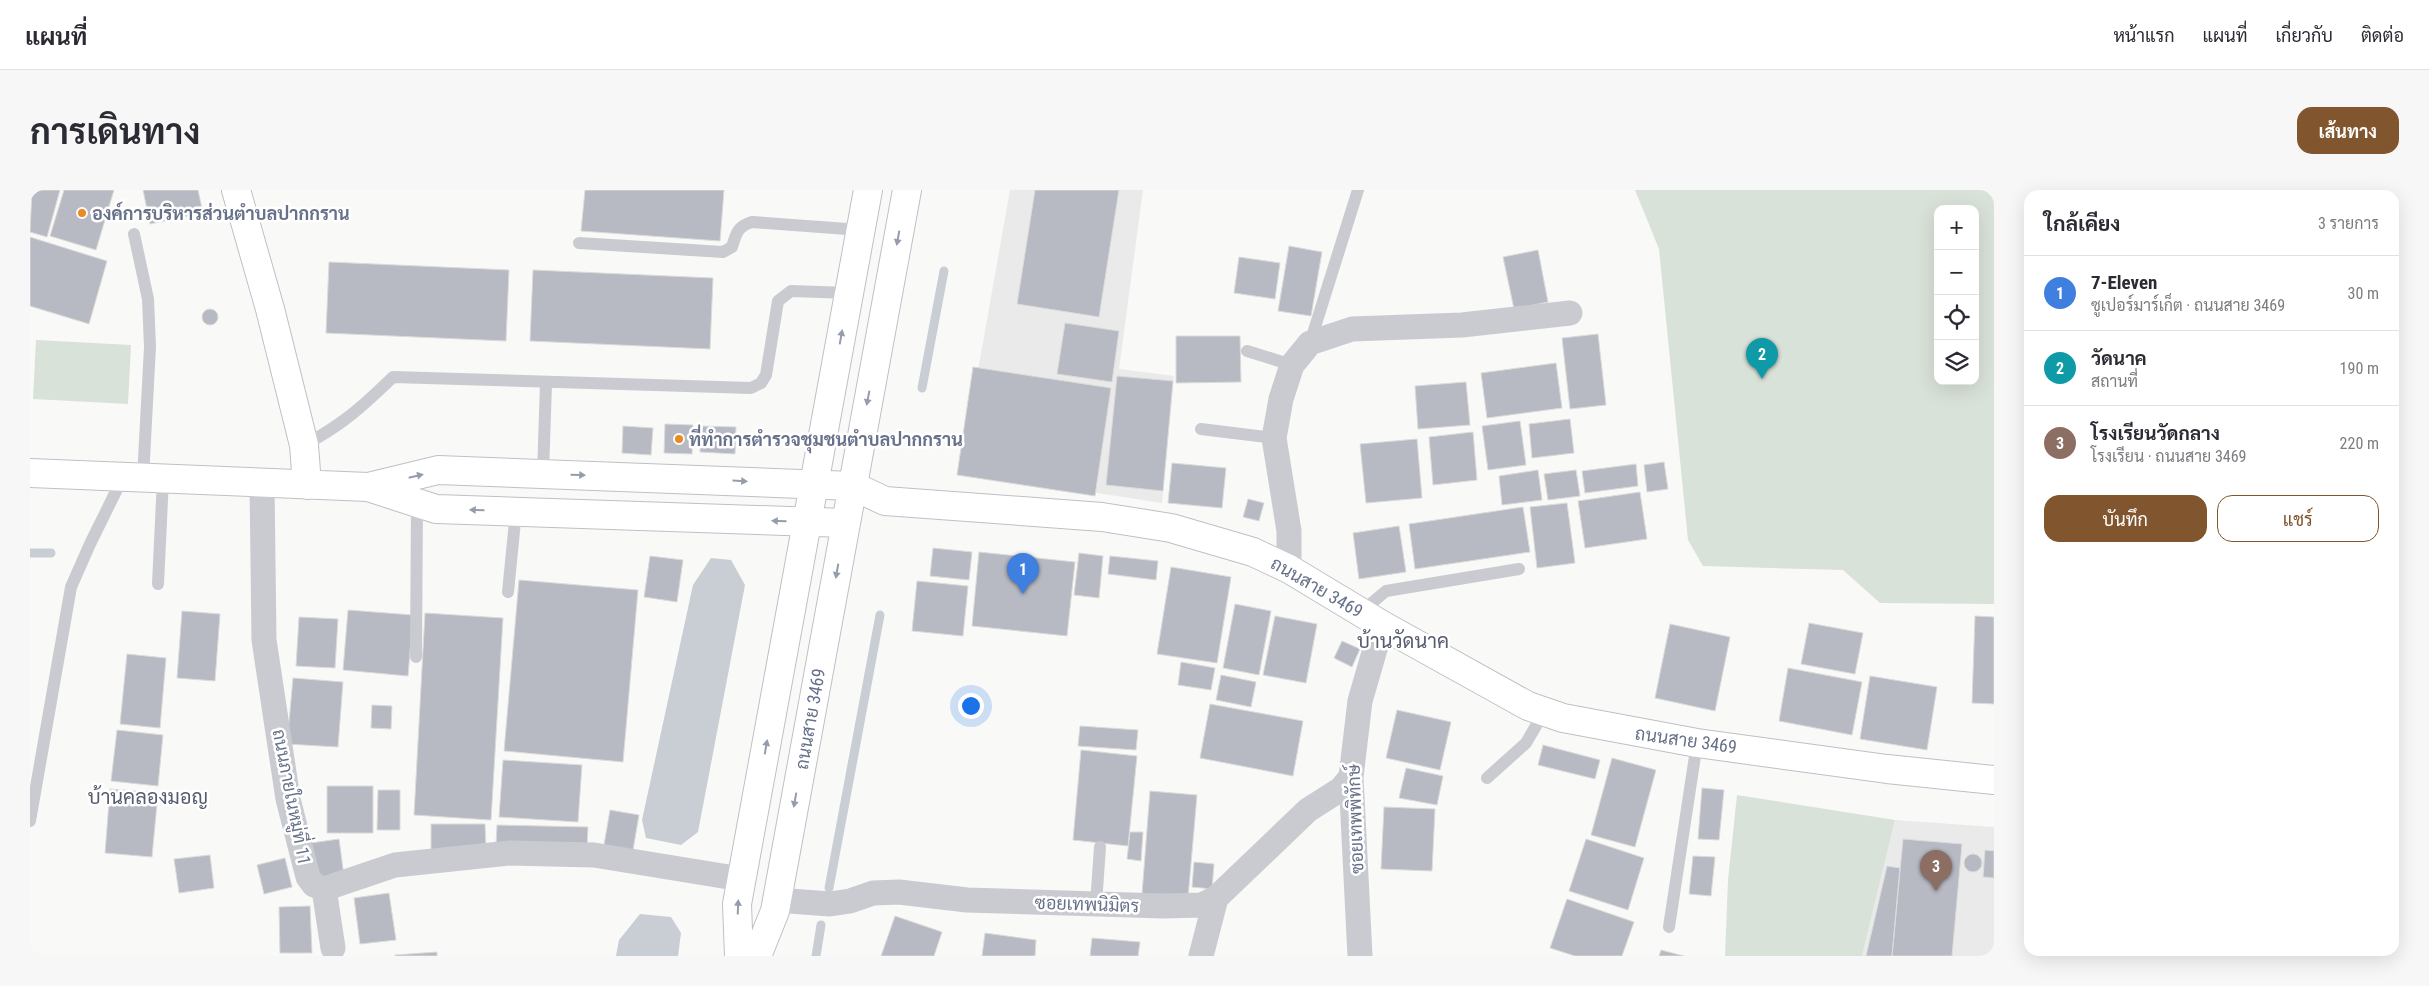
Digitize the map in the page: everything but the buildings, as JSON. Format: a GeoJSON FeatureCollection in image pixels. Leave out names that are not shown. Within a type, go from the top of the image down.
{"type":"FeatureCollection","features":[{"type":"Feature","properties":{"kind":"street"},"geometry":{"type":"LineString","coordinates":[[236,190],[270,309],[304,445],[308,484]]}},
{"type":"Feature","properties":{"kind":"street"},"geometry":{"type":"LineString","coordinates":[[739,956],[737,904],[741,879],[868,190]]}},
{"type":"Feature","properties":{"kind":"street","name":"ถนนสาย 3469"},"geometry":{"type":"LineString","coordinates":[[757,956],[775,911],[907,190]]}},
{"type":"Feature","properties":{"kind":"street"},"geometry":{"type":"LineString","coordinates":[[1289,569],[1289,531],[1274,438],[1281,399],[1292,365],[1310,344],[1352,329],[1462,325],[1570,313]]}},
{"type":"Feature","properties":{"kind":"street"},"geometry":{"type":"LineString","coordinates":[[368,487],[438,470],[852,486]]}},
{"type":"Feature","properties":{"kind":"street"},"geometry":{"type":"LineString","coordinates":[[30,473],[368,487],[436,509],[846,524],[885,501]]}},
{"type":"Feature","properties":{"kind":"street","name":"ถนนภายในหมู่ที่ 11"},"geometry":{"type":"LineString","coordinates":[[262,483],[264,640],[288,799],[308,877],[314,885],[324,889]]}},
{"type":"Feature","properties":{"kind":"street","name":"ถนนสาย 3469"},"geometry":{"type":"LineString","coordinates":[[852,486],[885,501],[1102,517],[1140,522],[1170,528],[1253,552],[1289,569],[1371,618],[1528,706],[1597,726],[1697,743],[1887,769],[1994,780]]}},
{"type":"Feature","properties":{"kind":"street","name":"ซอยเทพพิทักษ์"},"geometry":{"type":"LineString","coordinates":[[1360,956],[1351,777],[1371,618]]}},
{"type":"Feature","properties":{"kind":"street","name":"ซอยเทพนิมิตร"},"geometry":{"type":"LineString","coordinates":[[776,900],[830,904],[850,901],[873,893],[899,892],[967,900],[1202,905],[1216,898],[1308,810],[1341,789],[1351,777]]}},
{"type":"Feature","properties":{"kind":"street"},"geometry":{"type":"LineString","coordinates":[[333,948],[324,889],[395,865],[510,852],[594,856],[741,879]]}},
{"type":"Feature","properties":{"kind":"street"},"geometry":{"type":"LineString","coordinates":[[1201,956],[1216,898]]}},
{"type":"Feature","properties":{"kind":"lane"},"geometry":{"type":"LineString","coordinates":[[1310,344],[1358,190]]}},
{"type":"Feature","properties":{"kind":"lane"},"geometry":{"type":"LineString","coordinates":[[579,243],[723,252],[732,246],[736,231],[744,224],[752,222],[861,230]]}},
{"type":"Feature","properties":{"kind":"lane"},"geometry":{"type":"LineString","coordinates":[[134,234],[148,299],[150,347],[143,478],[158,584]]}},
{"type":"Feature","properties":{"kind":"lane"},"geometry":{"type":"LineString","coordinates":[[304,445],[334,430],[363,407],[394,377],[751,388],[761,383],[766,375],[778,301],[791,291],[849,293]]}},
{"type":"Feature","properties":{"kind":"lane"},"geometry":{"type":"LineString","coordinates":[[1247,350],[1292,365]]}},
{"type":"Feature","properties":{"kind":"lane"},"geometry":{"type":"LineString","coordinates":[[543,474],[546,383]]}},
{"type":"Feature","properties":{"kind":"lane"},"geometry":{"type":"LineString","coordinates":[[1202,429],[1274,438]]}},
{"type":"Feature","properties":{"kind":"lane"},"geometry":{"type":"LineString","coordinates":[[30,821],[72,587],[90,544],[143,478]]}},
{"type":"Feature","properties":{"kind":"lane"},"geometry":{"type":"LineString","coordinates":[[416,657],[417,502]]}},
{"type":"Feature","properties":{"kind":"lane"},"geometry":{"type":"LineString","coordinates":[[508,592],[516,511]]}},
{"type":"Feature","properties":{"kind":"lane"},"geometry":{"type":"LineString","coordinates":[[1371,618],[1386,591],[1519,569]]}},
{"type":"Feature","properties":{"kind":"lane"},"geometry":{"type":"LineString","coordinates":[[1487,778],[1503,766],[1526,743],[1544,712]]}},
{"type":"Feature","properties":{"kind":"lane"},"geometry":{"type":"LineString","coordinates":[[1669,927],[1697,743]]}},
{"type":"Feature","properties":{"kind":"lane"},"geometry":{"type":"LineString","coordinates":[[1096,904],[1100,847]]}},
{"type":"Feature","properties":{"kind":"shaded area"},"geometry":{"type":"Polygon","coordinates":[[[1010,190],[1143,190],[1119,369],[1174,376],[1162,503],[960,472],[1010,190]]]}},
{"type":"Feature","properties":{"kind":"shaded area"},"geometry":{"type":"Polygon","coordinates":[[[1635,190],[1994,190],[1994,604],[1880,603],[1843,570],[1703,566],[1688,540],[1659,249],[1635,190]]]}},
{"type":"Feature","properties":{"kind":"shaded area"},"geometry":{"type":"Polygon","coordinates":[[[36,340],[131,345],[128,404],[33,399],[36,340]]]}},
{"type":"Feature","properties":{"kind":"shaded area"},"geometry":{"type":"Polygon","coordinates":[[[711,558],[731,560],[745,585],[698,832],[681,845],[646,838],[642,820],[693,585],[711,558]]]}},
{"type":"Feature","properties":{"kind":"shaded area"},"geometry":{"type":"Polygon","coordinates":[[[1737,795],[1895,820],[1862,956],[1725,956],[1728,880],[1737,795]]]}},
{"type":"Feature","properties":{"kind":"shaded area"},"geometry":{"type":"Polygon","coordinates":[[[1895,820],[1994,827],[1994,956],[1862,956],[1895,820]]]}},
{"type":"Feature","properties":{"kind":"shaded area"},"geometry":{"type":"Polygon","coordinates":[[[640,914],[671,917],[681,933],[678,956],[616,956],[619,940],[640,914]]]}},
{"type":"Feature","properties":{"kind":"waterway"},"geometry":{"type":"LineString","coordinates":[[922,388],[944,271]]}},
{"type":"Feature","properties":{"kind":"waterway"},"geometry":{"type":"LineString","coordinates":[[30,553],[51,553]]}},
{"type":"Feature","properties":{"kind":"waterway"},"geometry":{"type":"LineString","coordinates":[[829,888],[880,615]]}},
{"type":"Feature","properties":{"kind":"waterway"},"geometry":{"type":"LineString","coordinates":[[816,956],[821,925]]}},
{"type":"Feature","properties":{"kind":"place","name":"องค์การบริหารส่วนตำบลปากกราน"},"geometry":{"type":"Point","coordinates":[82,213]}},
{"type":"Feature","properties":{"kind":"place","name":"วัดนาค"},"geometry":{"type":"Point","coordinates":[1762,379]}},
{"type":"Feature","properties":{"kind":"place","name":"ที่ทำการตำรวจชุมชนตำบลปากกราน"},"geometry":{"type":"Point","coordinates":[679,439]}},
{"type":"Feature","properties":{"kind":"place","name":"7-Eleven"},"geometry":{"type":"Point","coordinates":[1023,594]}},
{"type":"Feature","properties":{"kind":"place","name":"โรงเรียนวัดกลาง"},"geometry":{"type":"Point","coordinates":[1936,891]}},
{"type":"Feature","properties":{"kind":"district","name":"บ้านวัดนาค"},"geometry":{"type":"Point","coordinates":[1403,641]}},
{"type":"Feature","properties":{"kind":"district","name":"บ้านคลองมอญ"},"geometry":{"type":"Point","coordinates":[148,797]}}]}
